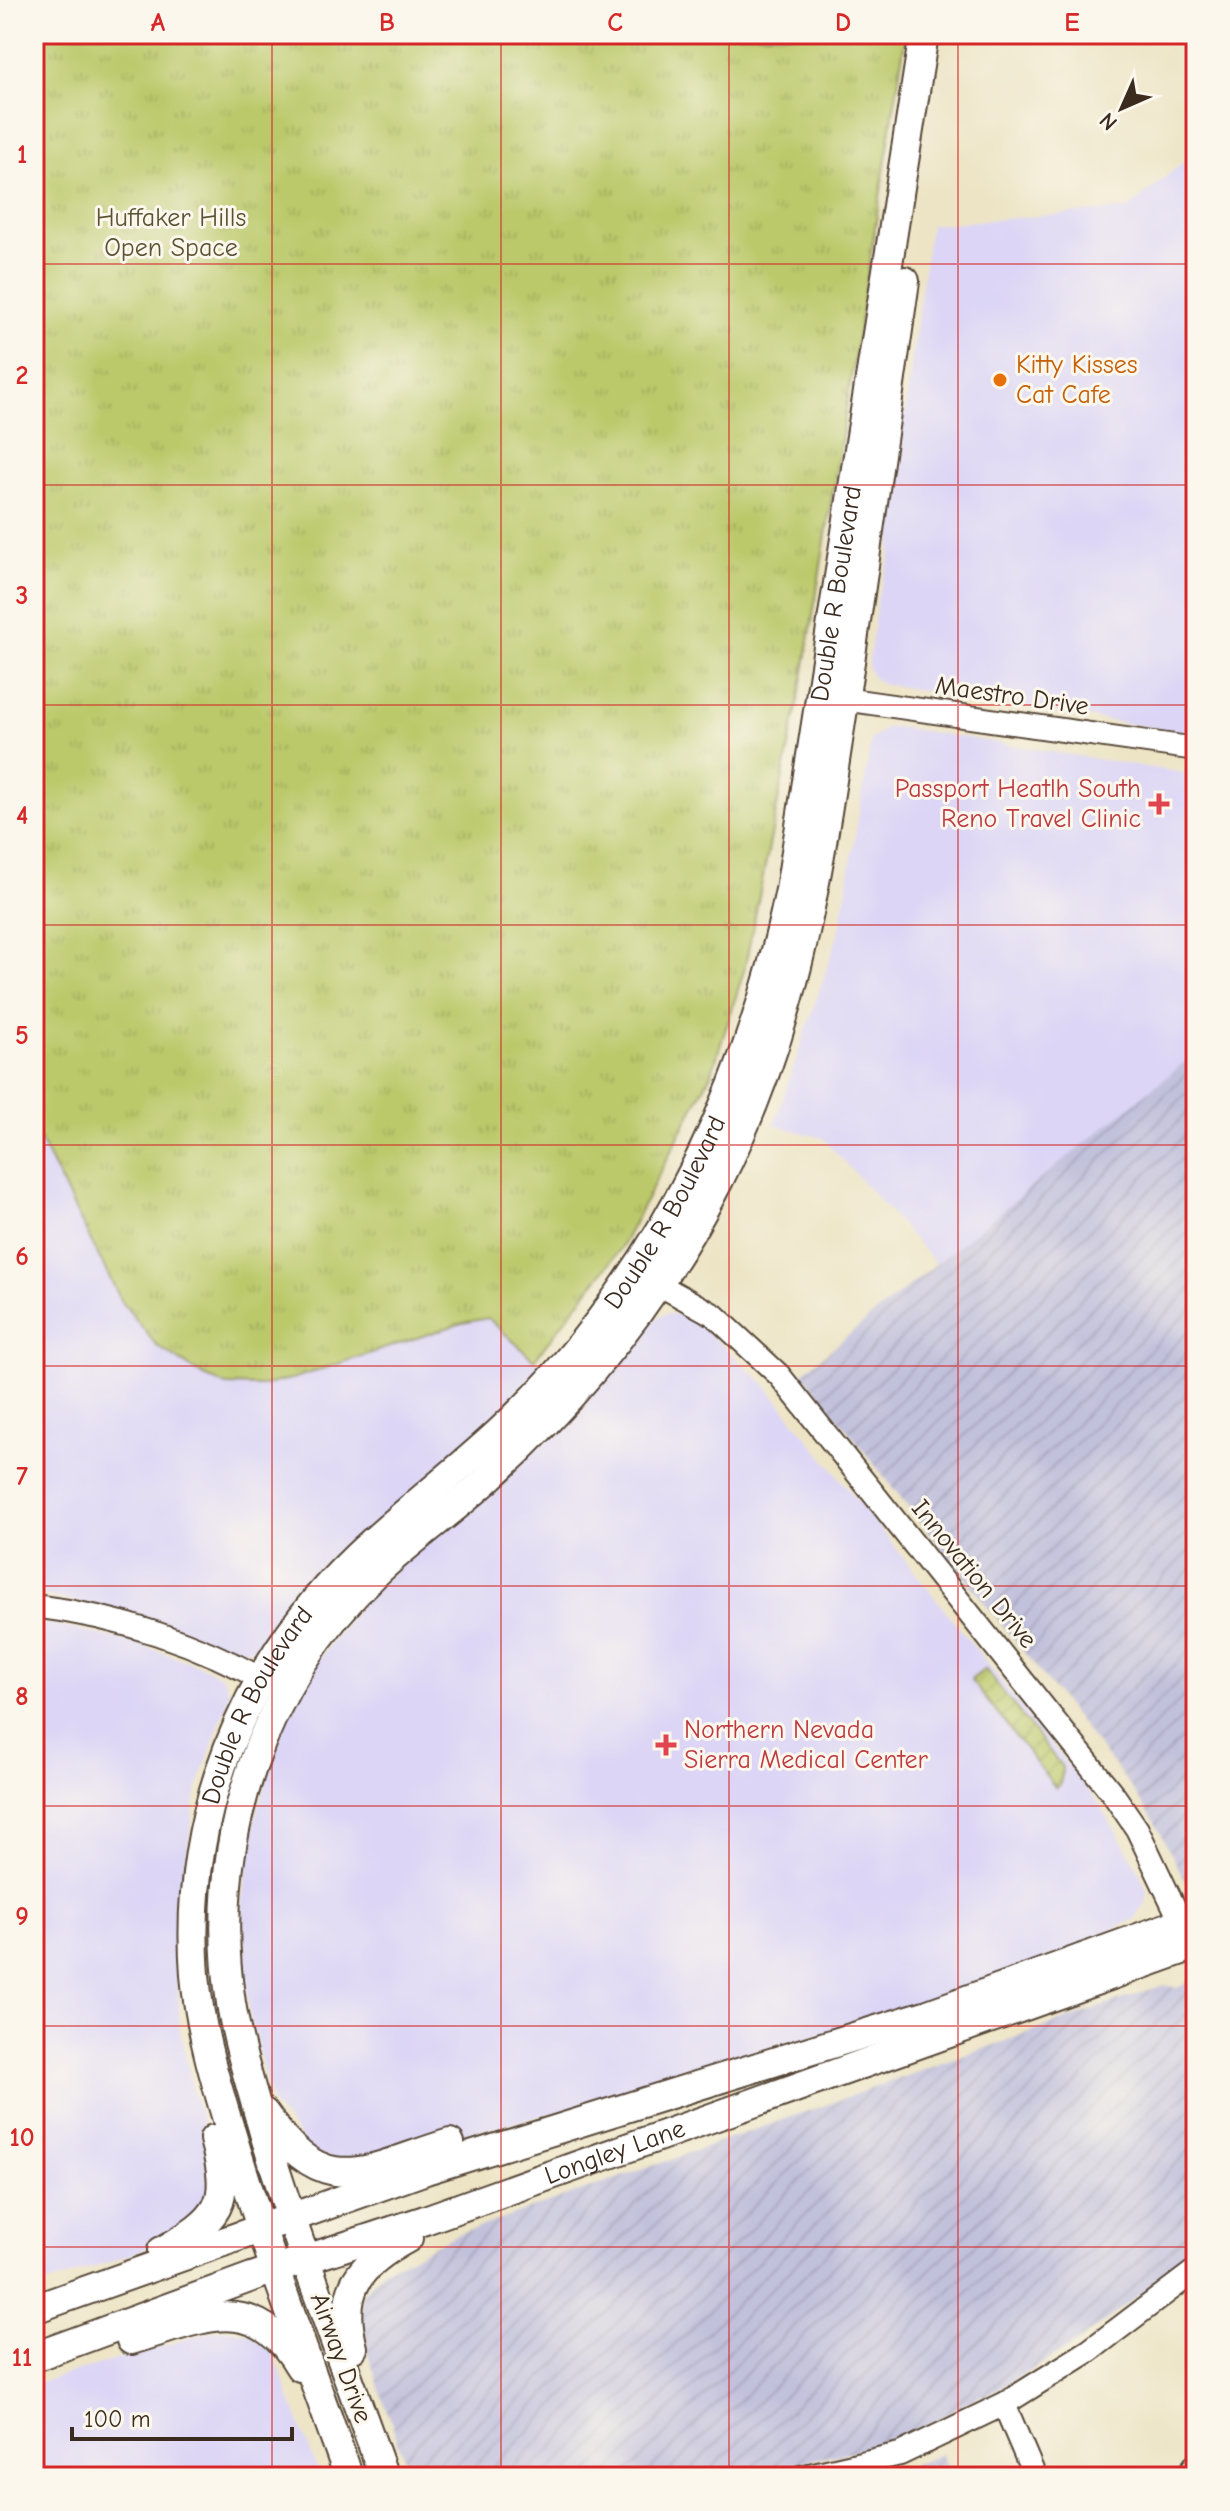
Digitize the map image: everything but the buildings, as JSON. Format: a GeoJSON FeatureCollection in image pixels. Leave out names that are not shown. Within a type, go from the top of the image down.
{"type":"FeatureCollection","features":[{"type":"Feature","properties":{"kind":"main road","name":"Double R Boulevard"},"geometry":{"type":"LineString","coordinates":[[268,2250],[210,2061],[200,2012],[194,1915],[204,1827],[230,1740],[273,1685],[393,1557],[483,1484],[552,1417],[612,1348],[658,1284],[726,1165],[758,1095],[786,1016],[821,865],[832,698],[924,34]]}},
{"type":"Feature","properties":{"kind":"main road","name":"Double R Boulevard"},"geometry":{"type":"LineString","coordinates":[[299,2239],[250,2084],[230,1998],[226,1884],[241,1801],[261,1743],[273,1685],[310,1607],[345,1568],[473,1459],[539,1394],[621,1292],[667,1221],[726,1106],[770,978],[832,698],[943,34]]}},
{"type":"Feature","properties":{"kind":"main road","name":"Longley Lane"},"geometry":{"type":"LineString","coordinates":[[34,2357],[268,2250],[549,2130],[1192,1933]]}},
{"type":"Feature","properties":{"kind":"main road","name":"Longley Lane"},"geometry":{"type":"LineString","coordinates":[[34,2309],[106,2283],[268,2250],[299,2239],[477,2200],[1192,1933]]}},
{"type":"Feature","properties":{"kind":"main road"},"geometry":{"type":"LineString","coordinates":[[106,2283],[196,2232],[219,2203],[223,2173],[197,2077],[200,2012]]}},
{"type":"Feature","properties":{"kind":"main road"},"geometry":{"type":"LineString","coordinates":[[250,2084],[263,2111],[287,2141],[312,2162],[342,2174],[359,2174],[455,2142],[501,2133],[549,2130]]}},
{"type":"Feature","properties":{"kind":"main road"},"geometry":{"type":"LineString","coordinates":[[397,2477],[353,2350],[346,2313],[350,2296],[366,2264],[382,2252],[477,2200]]}},
{"type":"Feature","properties":{"kind":"main road","name":"Airway Drive"},"geometry":{"type":"LineString","coordinates":[[299,2239],[384,2477]]}},
{"type":"Feature","properties":{"kind":"main road","name":"Airway Drive"},"geometry":{"type":"LineString","coordinates":[[268,2250],[349,2477]]}},
{"type":"Feature","properties":{"kind":"main road"},"geometry":{"type":"LineString","coordinates":[[34,2367],[203,2318],[225,2314],[242,2316],[259,2322],[283,2341],[332,2428]]}},
{"type":"Feature","properties":{"kind":"street","name":"Maestro Drive"},"geometry":{"type":"LineString","coordinates":[[832,698],[1196,749]]}},
{"type":"Feature","properties":{"kind":"street","name":"Innovation Drive"},"geometry":{"type":"LineString","coordinates":[[658,1284],[714,1315],[779,1375],[1113,1794],[1137,1829],[1192,1933]]}},
{"type":"Feature","properties":{"kind":"street"},"geometry":{"type":"LineString","coordinates":[[34,1606],[75,1613],[164,1637],[229,1660],[273,1685]]}},
{"type":"Feature","properties":{"kind":"street"},"geometry":{"type":"LineString","coordinates":[[801,2477],[900,2454],[1004,2404],[1089,2351],[1196,2270]]}},
{"type":"Feature","properties":{"kind":"street"},"geometry":{"type":"LineString","coordinates":[[1004,2404],[1035,2477]]}},
{"type":"Feature","properties":{"kind":"street"},"geometry":{"type":"LineString","coordinates":[[1187,2477],[1196,2464]]}},
{"type":"Feature","properties":{"kind":"shaded area"},"geometry":{"type":"Polygon","coordinates":[[[1189,157],[1196,158],[1196,735],[884,684],[873,678],[868,668],[877,599],[890,558],[897,472],[930,225],[1128,209],[1189,157]]]}},
{"type":"Feature","properties":{"kind":"shaded area"},"geometry":{"type":"Polygon","coordinates":[[[898,727],[1196,775],[1196,1054],[936,1264],[823,1138],[774,1125],[840,929],[871,740],[886,728],[898,727]]]}},
{"type":"Feature","properties":{"kind":"shaded area"},"geometry":{"type":"Polygon","coordinates":[[[1196,1053],[1195,1891],[1188,1886],[1154,1821],[1127,1782],[802,1373],[1196,1053]]]}},
{"type":"Feature","properties":{"kind":"shaded area"},"geometry":{"type":"Polygon","coordinates":[[[34,1129],[122,1302],[157,1346],[204,1376],[226,1385],[261,1386],[295,1378],[462,1323],[488,1318],[541,1366],[452,1461],[315,1577],[255,1648],[236,1651],[135,1615],[34,1593],[34,1129]]]}},
{"type":"Feature","properties":{"kind":"shaded area","name":"Northern Nevada Sierra Medical Center"},"geometry":{"type":"Polygon","coordinates":[[[665,1314],[679,1314],[704,1329],[764,1383],[1101,1806],[1138,1869],[1147,1891],[1146,1904],[1135,1919],[1063,1953],[880,2018],[610,2100],[464,2134],[368,2166],[316,2158],[271,2102],[250,2017],[242,1950],[243,1899],[253,1825],[295,1691],[362,1601],[594,1388],[655,1319],[665,1314]]]}},
{"type":"Feature","properties":{"kind":"shaded area"},"geometry":{"type":"Polygon","coordinates":[[[34,1620],[129,1641],[198,1665],[223,1677],[230,1693],[196,1792],[176,1923],[180,2031],[194,2094],[214,2157],[213,2199],[179,2237],[34,2289],[34,1620]]]}},
{"type":"Feature","properties":{"kind":"shaded area"},"geometry":{"type":"Polygon","coordinates":[[[1196,1978],[1196,2252],[1076,2343],[984,2398],[981,2395],[925,2426],[868,2448],[733,2477],[410,2477],[359,2328],[362,2294],[384,2270],[454,2236],[1164,1985],[1177,1988],[1196,1978]]]}},
{"type":"Feature","properties":{"kind":"shaded area"},"geometry":{"type":"Polygon","coordinates":[[[231,2329],[248,2333],[273,2353],[320,2477],[34,2477],[34,2384],[214,2331],[231,2329]]]}},
{"type":"Feature","properties":{"kind":"shaded area"},"geometry":{"type":"Polygon","coordinates":[[[941,2454],[950,2477],[881,2477],[941,2454]]]}},
{"type":"Feature","properties":{"kind":"green space","name":"Huffaker Hills Open Space"},"geometry":{"type":"Polygon","coordinates":[[[34,34],[906,34],[804,672],[744,971],[712,1072],[621,1248],[534,1360],[488,1318],[462,1323],[295,1378],[261,1386],[226,1385],[204,1376],[157,1346],[122,1302],[34,1129],[34,34]]]}},
{"type":"Feature","properties":{"kind":"green space"},"geometry":{"type":"Polygon","coordinates":[[[985,1669],[1062,1767],[1061,1784],[1056,1788],[971,1680],[985,1669]]]}},
{"type":"Feature","properties":{"kind":"place","name":"Kitty Kisses Cat Cafe"},"geometry":{"type":"Point","coordinates":[1000,380]}},
{"type":"Feature","properties":{"kind":"place","name":"Passport Heatlh South Reno Travel Clinic"},"geometry":{"type":"Point","coordinates":[1159,804]}},
{"type":"Feature","properties":{"kind":"place","name":"Northern Nevada Sierra Medical Center"},"geometry":{"type":"Point","coordinates":[666,1745]}}]}
